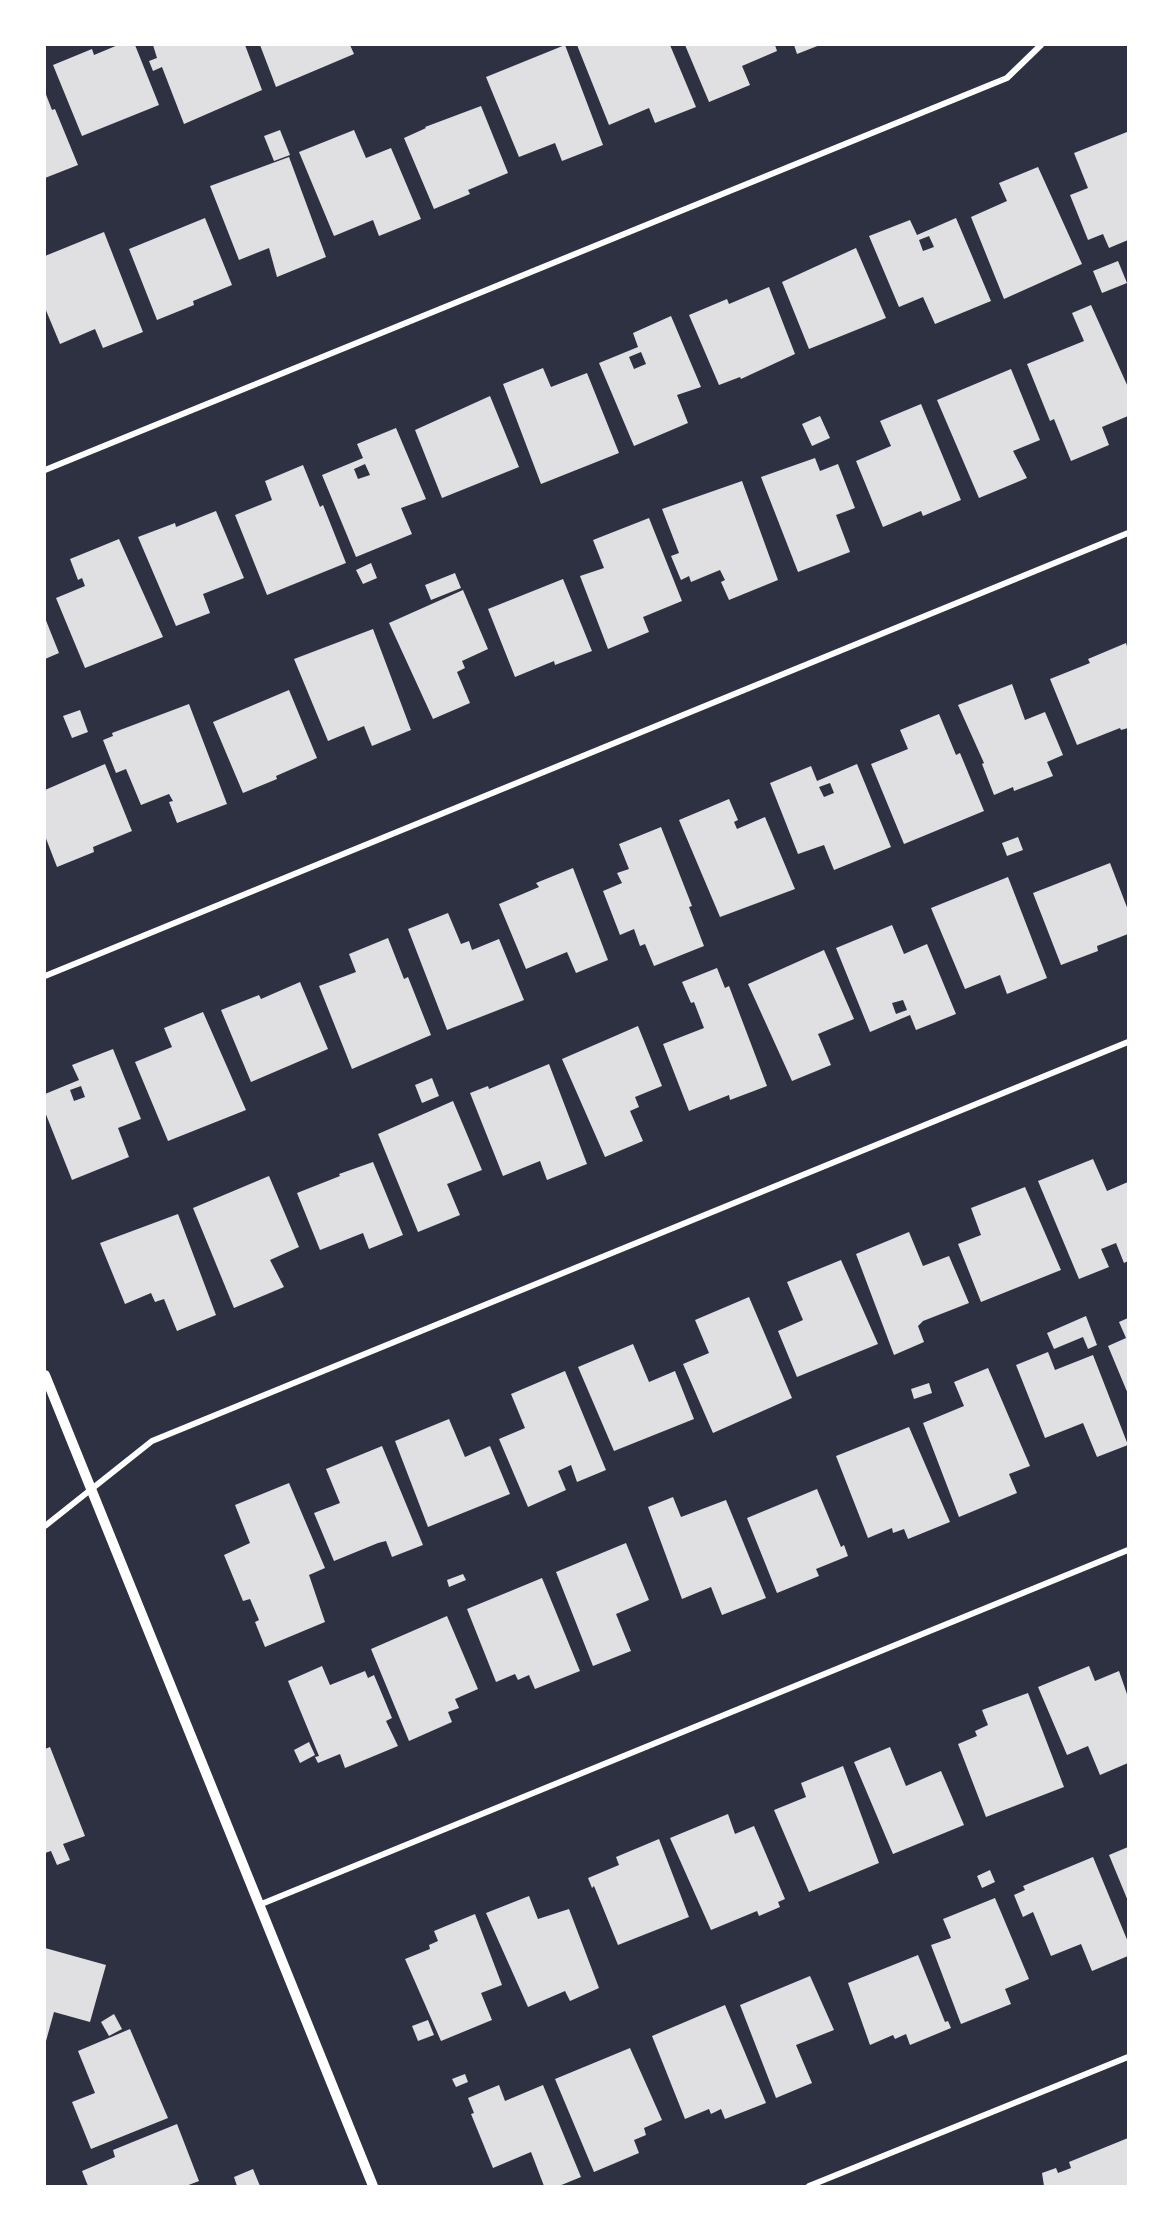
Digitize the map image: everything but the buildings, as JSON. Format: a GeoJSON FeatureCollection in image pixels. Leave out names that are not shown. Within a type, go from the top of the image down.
{"type":"FeatureCollection","features":[{"type":"Feature","properties":{"kind":"street"},"geometry":{"type":"LineString","coordinates":[[45,470],[1007,78],[1041,45]]}},
{"type":"Feature","properties":{"kind":"street"},"geometry":{"type":"LineString","coordinates":[[45,976],[1128,533]]}},
{"type":"Feature","properties":{"kind":"street"},"geometry":{"type":"LineString","coordinates":[[45,1526],[152,1441],[1128,1042]]}},
{"type":"Feature","properties":{"kind":"street"},"geometry":{"type":"LineString","coordinates":[[45,1375],[373,2186]]}},
{"type":"Feature","properties":{"kind":"street"},"geometry":{"type":"LineString","coordinates":[[258,1905],[1128,1550]]}},
{"type":"Feature","properties":{"kind":"street"},"geometry":{"type":"LineString","coordinates":[[809,2186],[1128,2057]]}}]}
